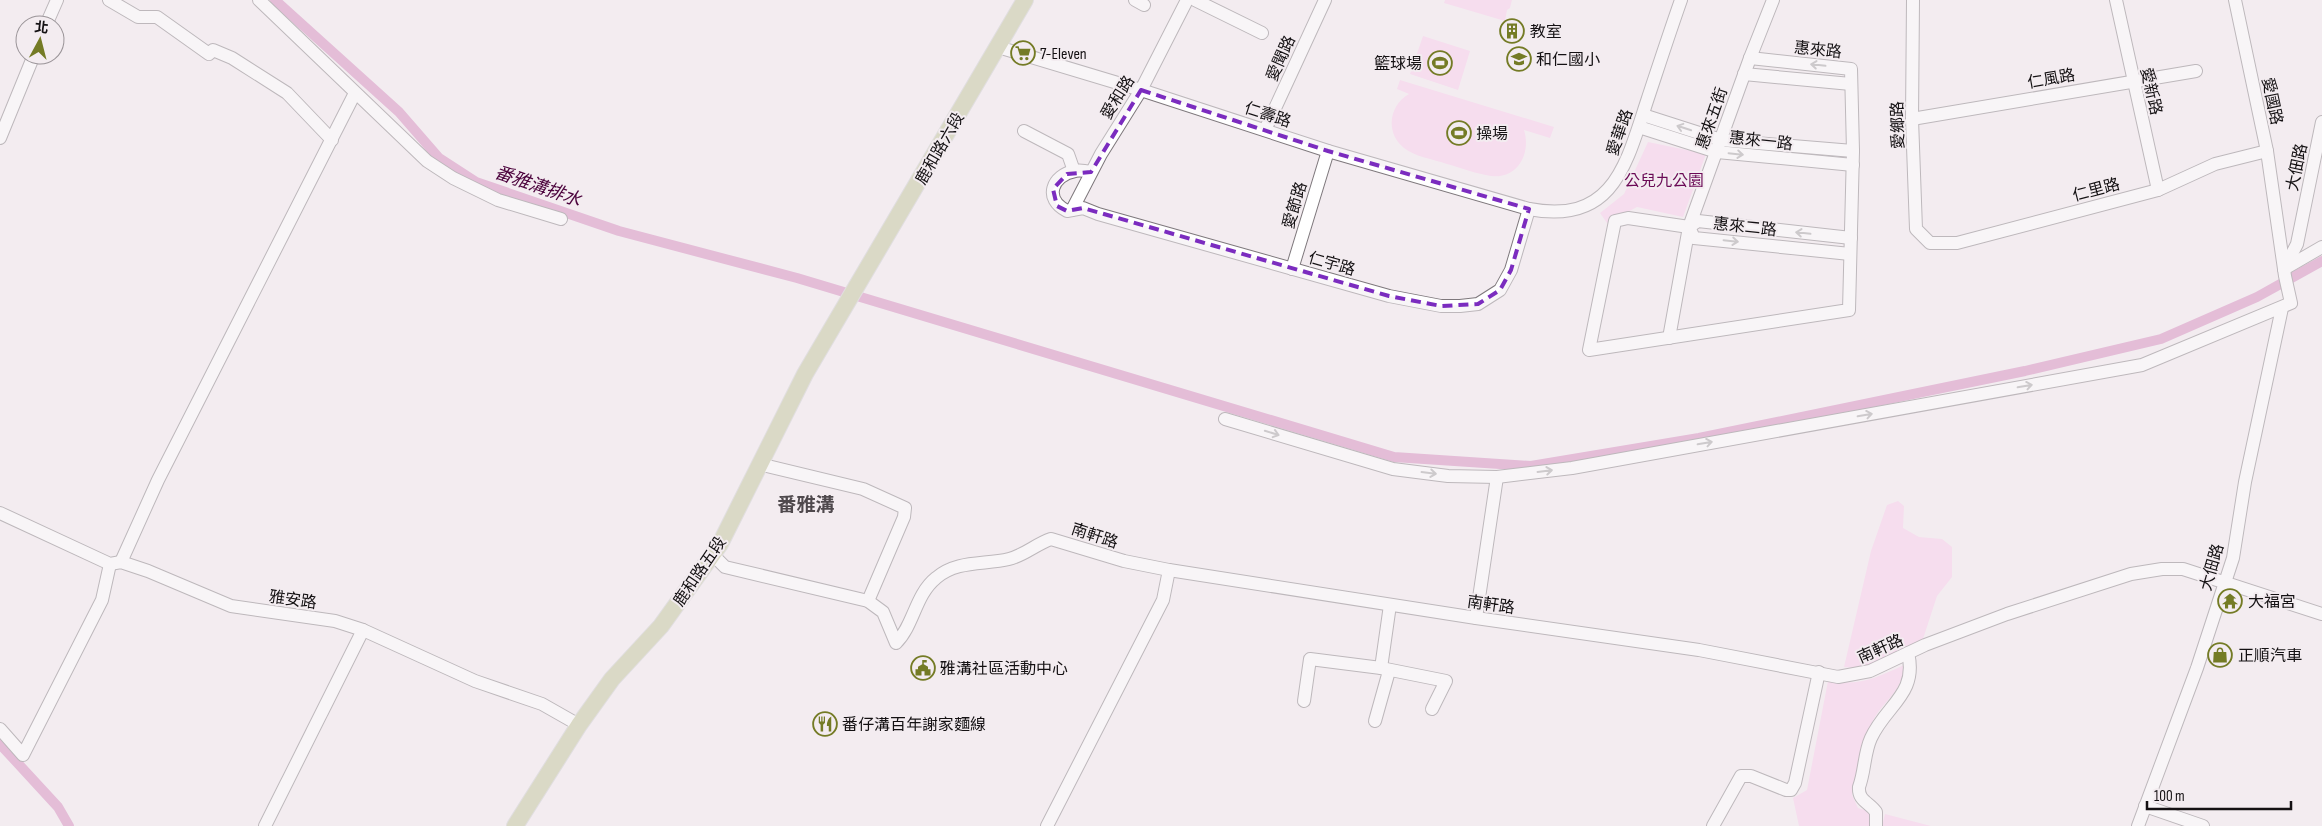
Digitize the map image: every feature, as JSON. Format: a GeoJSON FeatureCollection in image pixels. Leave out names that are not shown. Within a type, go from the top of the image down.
{"type":"FeatureCollection","features":[{"type":"Feature","properties":{"kind":"main road","name":"鹿和路六段"},"geometry":{"type":"LineString","coordinates":[[856,288],[1025,0]]}},
{"type":"Feature","properties":{"kind":"main road","name":"鹿和路五段"},"geometry":{"type":"LineString","coordinates":[[515,826],[579,725],[612,679],[661,626],[713,555],[796,391],[856,288]]}},
{"type":"Feature","properties":{"kind":"street"},"geometry":{"type":"LineString","coordinates":[[50,15],[57,0]]}},
{"type":"Feature","properties":{"kind":"street"},"geometry":{"type":"LineString","coordinates":[[109,0],[138,17],[157,17],[209,54],[213,50],[232,58],[287,93],[332,140]]}},
{"type":"Feature","properties":{"kind":"street"},"geometry":{"type":"LineString","coordinates":[[259,0],[427,161],[453,178],[498,200],[560,219]]}},
{"type":"Feature","properties":{"kind":"street","name":"愛和路"},"geometry":{"type":"LineString","coordinates":[[1072,210],[1090,172],[1141,90],[1187,0]]}},
{"type":"Feature","properties":{"kind":"street"},"geometry":{"type":"LineString","coordinates":[[1195,0],[1262,34]]}},
{"type":"Feature","properties":{"kind":"street","name":"愛聞路"},"geometry":{"type":"LineString","coordinates":[[1266,130],[1325,0]]}},
{"type":"Feature","properties":{"kind":"street","name":"愛華路"},"geometry":{"type":"LineString","coordinates":[[1529,209],[1545,212],[1572,210],[1602,196],[1618,178],[1624,168],[1641,121],[1681,0]]}},
{"type":"Feature","properties":{"kind":"street","name":"惠來五街"},"geometry":{"type":"LineString","coordinates":[[1669,338],[1689,227],[1744,74],[1773,0]]}},
{"type":"Feature","properties":{"kind":"street","name":"愛鄉路"},"geometry":{"type":"LineString","coordinates":[[1913,0],[1912,119],[1916,229],[1930,242]]}},
{"type":"Feature","properties":{"kind":"street","name":"愛新路"},"geometry":{"type":"LineString","coordinates":[[2116,0],[2158,190]]}},
{"type":"Feature","properties":{"kind":"street","name":"愛國路"},"geometry":{"type":"LineString","coordinates":[[2235,0],[2267,151],[2284,273]]}},
{"type":"Feature","properties":{"kind":"street","name":"仁壽路"},"geometry":{"type":"LineString","coordinates":[[998,47],[1141,90],[1328,151],[1529,209]]}},
{"type":"Feature","properties":{"kind":"street","name":"惠來路"},"geometry":{"type":"LineString","coordinates":[[1744,74],[1851,84],[1851,69],[1750,58]]}},
{"type":"Feature","properties":{"kind":"street"},"geometry":{"type":"LineString","coordinates":[[0,138],[30,65]]}},
{"type":"Feature","properties":{"kind":"street","name":"仁風路"},"geometry":{"type":"LineString","coordinates":[[1912,119],[2196,71]]}},
{"type":"Feature","properties":{"kind":"street"},"geometry":{"type":"LineString","coordinates":[[1689,227],[1628,218],[1616,222],[1589,350],[1849,310],[1853,166],[1851,84]]}},
{"type":"Feature","properties":{"kind":"street"},"geometry":{"type":"LineString","coordinates":[[0,729],[23,755],[102,600],[115,563],[355,93]]}},
{"type":"Feature","properties":{"kind":"street","name":"惠來一路"},"geometry":{"type":"LineString","coordinates":[[1641,121],[1719,146],[1853,166]]}},
{"type":"Feature","properties":{"kind":"street","name":"大佃路"},"geometry":{"type":"LineString","coordinates":[[2138,826],[2197,668],[2232,558],[2245,482],[2288,304],[2284,273],[2297,244],[2322,122]]}},
{"type":"Feature","properties":{"kind":"street"},"geometry":{"type":"LineString","coordinates":[[1024,131],[1068,154],[1074,171]]}},
{"type":"Feature","properties":{"kind":"street","name":"惠來一路"},"geometry":{"type":"LineString","coordinates":[[1719,146],[1853,151]]}},
{"type":"Feature","properties":{"kind":"street","name":"愛節路"},"geometry":{"type":"LineString","coordinates":[[1292,269],[1328,151]]}},
{"type":"Feature","properties":{"kind":"street","name":"仁里路"},"geometry":{"type":"LineString","coordinates":[[1930,242],[1957,243],[2158,190],[2214,164],[2267,151]]}},
{"type":"Feature","properties":{"kind":"street"},"geometry":{"type":"LineString","coordinates":[[1072,210],[1067,212],[1057,206],[1052,198],[1053,189],[1059,180],[1074,171],[1090,172]]}},
{"type":"Feature","properties":{"kind":"street","name":"仁宇路"},"geometry":{"type":"LineString","coordinates":[[1072,210],[1083,208],[1098,214],[1389,296],[1441,306],[1478,304],[1493,296],[1506,281],[1517,253],[1529,209]]}},
{"type":"Feature","properties":{"kind":"street","name":"惠來二路"},"geometry":{"type":"LineString","coordinates":[[1850,254],[1694,238],[1689,227],[1698,221],[1851,238]]}},
{"type":"Feature","properties":{"kind":"street"},"geometry":{"type":"LineString","coordinates":[[2284,273],[2322,247]]}},
{"type":"Feature","properties":{"kind":"street"},"geometry":{"type":"LineString","coordinates":[[1225,419],[1392,469],[1448,476],[1497,477],[1572,468],[2142,365],[2288,304]]}},
{"type":"Feature","properties":{"kind":"street"},"geometry":{"type":"LineString","coordinates":[[759,464],[863,489],[905,508],[904,516],[868,601]]}},
{"type":"Feature","properties":{"kind":"street"},"geometry":{"type":"LineString","coordinates":[[1476,618],[1497,477]]}},
{"type":"Feature","properties":{"kind":"street","name":"雅安路"},"geometry":{"type":"LineString","coordinates":[[0,513],[115,563],[148,571],[232,606],[335,621],[364,630],[475,681],[542,704],[579,725]]}},
{"type":"Feature","properties":{"kind":"street","name":"南軒路"},"geometry":{"type":"LineString","coordinates":[[713,555],[725,567],[868,601],[884,612],[896,643],[906,633],[918,601],[936,578],[960,565],[1010,559],[1051,539],[1124,561],[1170,570],[1476,618],[1700,650],[1838,677],[1860,675],[1908,653],[2007,614],[2131,574],[2184,569],[2322,614]]}},
{"type":"Feature","properties":{"kind":"street"},"geometry":{"type":"LineString","coordinates":[[1047,826],[1163,600],[1170,570]]}},
{"type":"Feature","properties":{"kind":"street"},"geometry":{"type":"LineString","coordinates":[[1375,721],[1385,670],[1390,605]]}},
{"type":"Feature","properties":{"kind":"street"},"geometry":{"type":"LineString","coordinates":[[265,826],[364,630]]}},
{"type":"Feature","properties":{"kind":"street"},"geometry":{"type":"LineString","coordinates":[[1876,826],[1876,812],[1862,800],[1859,794],[1859,786],[1870,739],[1884,715],[1900,699],[1906,689],[1910,664],[1908,653]]}},
{"type":"Feature","properties":{"kind":"street"},"geometry":{"type":"LineString","coordinates":[[1304,701],[1310,658],[1446,681],[1432,709]]}},
{"type":"Feature","properties":{"kind":"street"},"geometry":{"type":"LineString","coordinates":[[1713,826],[1740,776],[1751,776],[1786,790],[1791,790],[1795,783],[1819,672]]}},
{"type":"Feature","properties":{"kind":"street"},"geometry":{"type":"LineString","coordinates":[[2145,806],[2203,826]]}},
{"type":"Feature","properties":{"kind":"highlighted area"},"geometry":{"type":"Polygon","coordinates":[[[1141,90],[1328,151],[1529,209],[1511,270],[1500,290],[1478,304],[1441,306],[1389,296],[1083,208],[1067,211],[1057,206],[1053,189],[1067,174],[1091,172],[1141,90]]]}},
{"type":"Feature","properties":{"kind":"green space"},"geometry":{"type":"Polygon","coordinates":[[[1445,0],[1512,0],[1510,8],[1507,10],[1505,21],[1444,3],[1445,0]]]}},
{"type":"Feature","properties":{"kind":"green space","name":"籃球場"},"geometry":{"type":"Polygon","coordinates":[[[1423,36],[1470,51],[1458,90],[1410,74],[1423,36]]]}},
{"type":"Feature","properties":{"kind":"green space"},"geometry":{"type":"Polygon","coordinates":[[[1400,80],[1554,127],[1550,138],[1524,130],[1526,147],[1521,162],[1516,169],[1501,176],[1480,174],[1413,154],[1398,142],[1392,127],[1392,120],[1397,105],[1409,94],[1397,89],[1400,80]]]}},
{"type":"Feature","properties":{"kind":"green space","name":"公兒九公園"},"geometry":{"type":"Polygon","coordinates":[[[1648,142],[1706,154],[1683,217],[1637,207],[1607,223],[1600,213],[1624,194],[1648,142]]]}},
{"type":"Feature","properties":{"kind":"green space"},"geometry":{"type":"Polygon","coordinates":[[[1898,501],[1904,506],[1903,528],[1919,537],[1942,539],[1952,547],[1952,577],[1937,596],[1923,639],[1913,646],[1866,669],[1844,667],[1871,551],[1887,505],[1898,501]]]}},
{"type":"Feature","properties":{"kind":"green space"},"geometry":{"type":"Polygon","coordinates":[[[1904,665],[1898,687],[1875,717],[1867,734],[1852,795],[1858,808],[1868,811],[1873,820],[1870,826],[1799,826],[1793,798],[1807,790],[1828,681],[1859,682],[1885,674],[1904,665]]]}},
{"type":"Feature","properties":{"kind":"green space"},"geometry":{"type":"Polygon","coordinates":[[[1885,814],[1931,826],[1882,826],[1885,814]]]}},
{"type":"Feature","properties":{"kind":"waterway","name":"番雅溝排水"},"geometry":{"type":"LineString","coordinates":[[275,0],[399,112],[439,158],[476,182],[619,231],[797,278],[1394,457],[1531,466],[1699,438],[2025,371],[2161,339],[2257,297],[2322,261]]}},
{"type":"Feature","properties":{"kind":"waterway"},"geometry":{"type":"LineString","coordinates":[[0,744],[58,807],[69,826]]}},
{"type":"Feature","properties":{"kind":"place","name":"教室"},"geometry":{"type":"Point","coordinates":[1512,31]}},
{"type":"Feature","properties":{"kind":"place","name":"7-Eleven"},"geometry":{"type":"Point","coordinates":[1023,53]}},
{"type":"Feature","properties":{"kind":"place","name":"和仁國小"},"geometry":{"type":"Point","coordinates":[1519,59]}},
{"type":"Feature","properties":{"kind":"place","name":"籃球場"},"geometry":{"type":"Point","coordinates":[1440,63]}},
{"type":"Feature","properties":{"kind":"place","name":"操場"},"geometry":{"type":"Point","coordinates":[1459,133]}},
{"type":"Feature","properties":{"kind":"place","name":"大福宮"},"geometry":{"type":"Point","coordinates":[2230,601]}},
{"type":"Feature","properties":{"kind":"place","name":"正順汽車"},"geometry":{"type":"Point","coordinates":[2220,655]}},
{"type":"Feature","properties":{"kind":"place","name":"雅溝社區活動中心"},"geometry":{"type":"Point","coordinates":[923,668]}},
{"type":"Feature","properties":{"kind":"place","name":"番仔溝百年謝家麵線"},"geometry":{"type":"Point","coordinates":[825,724]}},
{"type":"Feature","properties":{"kind":"district","name":"番雅溝"},"geometry":{"type":"Point","coordinates":[806,504]}}]}
